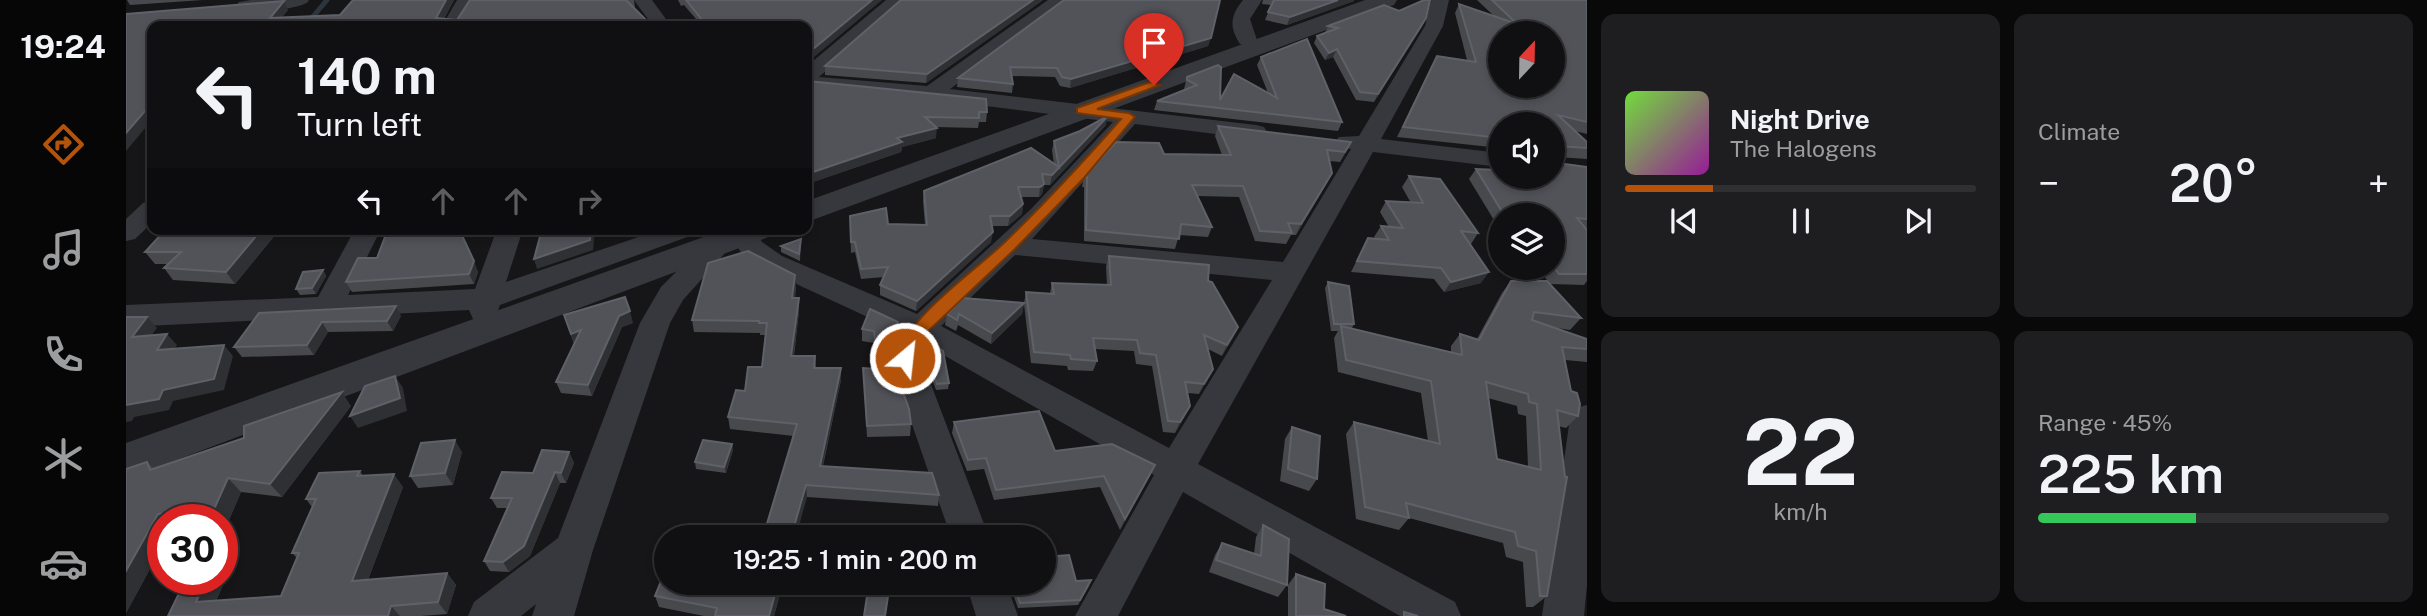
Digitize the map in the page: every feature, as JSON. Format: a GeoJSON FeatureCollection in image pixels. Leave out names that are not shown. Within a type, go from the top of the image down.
{"type":"FeatureCollection","features":[{"type":"Feature","properties":{"kind":"street"},"geometry":{"type":"LineString","coordinates":[[454,21],[466,0]]}},
{"type":"Feature","properties":{"kind":"street"},"geometry":{"type":"LineString","coordinates":[[643,0],[658,21]]}},
{"type":"Feature","properties":{"kind":"street"},"geometry":{"type":"LineString","coordinates":[[812,72],[897,0]]}},
{"type":"Feature","properties":{"kind":"street"},"geometry":{"type":"LineString","coordinates":[[931,93],[1060,0]]}},
{"type":"Feature","properties":{"kind":"street"},"geometry":{"type":"LineString","coordinates":[[1247,40],[1239,25],[1239,17],[1253,0]]}},
{"type":"Feature","properties":{"kind":"street"},"geometry":{"type":"LineString","coordinates":[[812,195],[1359,0]]}},
{"type":"Feature","properties":{"kind":"street"},"geometry":{"type":"LineString","coordinates":[[812,210],[1386,0]]}},
{"type":"Feature","properties":{"kind":"street"},"geometry":{"type":"LineString","coordinates":[[1096,616],[1175,471],[1434,26],[1440,0]]}},
{"type":"Feature","properties":{"kind":"street"},"geometry":{"type":"LineString","coordinates":[[222,8],[300,2]]}},
{"type":"Feature","properties":{"kind":"street"},"geometry":{"type":"LineString","coordinates":[[812,82],[931,93],[1274,134]]}},
{"type":"Feature","properties":{"kind":"street"},"geometry":{"type":"LineString","coordinates":[[966,525],[905,358],[908,347],[920,328],[1010,246],[1079,175],[1129,117]]}},
{"type":"Feature","properties":{"kind":"street"},"geometry":{"type":"LineString","coordinates":[[1326,140],[1488,159]]}},
{"type":"Feature","properties":{"kind":"street"},"geometry":{"type":"LineString","coordinates":[[126,233],[147,214]]}},
{"type":"Feature","properties":{"kind":"street"},"geometry":{"type":"LineString","coordinates":[[327,308],[365,235]]}},
{"type":"Feature","properties":{"kind":"street"},"geometry":{"type":"LineString","coordinates":[[485,306],[508,235]]}},
{"type":"Feature","properties":{"kind":"street"},"geometry":{"type":"LineString","coordinates":[[126,440],[485,306],[712,235]]}},
{"type":"Feature","properties":{"kind":"street"},"geometry":{"type":"LineString","coordinates":[[126,461],[714,235]]}},
{"type":"Feature","properties":{"kind":"street"},"geometry":{"type":"LineString","coordinates":[[553,616],[573,550],[654,323],[671,294],[720,235]]}},
{"type":"Feature","properties":{"kind":"street"},"geometry":{"type":"LineString","coordinates":[[728,235],[772,262],[920,328],[1440,616]]}},
{"type":"Feature","properties":{"kind":"street"},"geometry":{"type":"LineString","coordinates":[[1010,246],[1291,272]]}},
{"type":"Feature","properties":{"kind":"street"},"geometry":{"type":"LineString","coordinates":[[126,316],[327,308],[485,306]]}},
{"type":"Feature","properties":{"kind":"street"},"geometry":{"type":"LineString","coordinates":[[1563,616],[1587,418]]}},
{"type":"Feature","properties":{"kind":"street"},"geometry":{"type":"LineString","coordinates":[[489,616],[573,550]]}},
{"type":"Feature","properties":{"kind":"street"},"geometry":{"type":"LineString","coordinates":[[990,595],[997,616]]}},
{"type":"Feature","properties":{"kind":"building"},"geometry":{"type":"Polygon","coordinates":[[[353,0],[446,0],[436,18],[457,20],[470,0],[626,0],[647,21],[147,21],[147,109],[126,133],[126,14],[284,1],[270,18],[340,15],[353,0]]]}},
{"type":"Feature","properties":{"kind":"building"},"geometry":{"type":"Polygon","coordinates":[[[686,0],[872,0],[812,50],[812,21],[703,21],[686,0]]]}},
{"type":"Feature","properties":{"kind":"building"},"geometry":{"type":"Polygon","coordinates":[[[901,0],[1033,0],[927,74],[825,66],[901,0]]]}},
{"type":"Feature","properties":{"kind":"building"},"geometry":{"type":"Polygon","coordinates":[[[1064,0],[1220,0],[1211,38],[1071,79],[1062,77],[1057,68],[1010,67],[1013,84],[958,78],[1064,0]]]}},
{"type":"Feature","properties":{"kind":"building"},"geometry":{"type":"Polygon","coordinates":[[[1274,0],[1338,0],[1290,17],[1268,12],[1274,0]]]}},
{"type":"Feature","properties":{"kind":"building"},"geometry":{"type":"Polygon","coordinates":[[[1430,0],[1426,18],[1378,94],[1360,92],[1337,49],[1329,53],[1317,36],[1338,28],[1328,26],[1384,5],[1399,11],[1430,0]]]}},
{"type":"Feature","properties":{"kind":"building"},"geometry":{"type":"Polygon","coordinates":[[[1492,0],[1587,0],[1587,122],[1565,117],[1565,112],[1488,112],[1488,137],[1403,127],[1437,56],[1476,62],[1459,4],[1508,21],[1488,21],[1488,98],[1565,98],[1565,21],[1514,21],[1492,0]]]}},
{"type":"Feature","properties":{"kind":"building"},"geometry":{"type":"Polygon","coordinates":[[[1307,39],[1342,122],[1157,101],[1197,85],[1187,80],[1187,77],[1218,65],[1221,67],[1220,100],[1234,74],[1277,98],[1261,57],[1307,39]]]}},
{"type":"Feature","properties":{"kind":"building"},"geometry":{"type":"Polygon","coordinates":[[[812,81],[986,99],[987,112],[979,112],[979,118],[925,117],[937,128],[897,138],[902,142],[812,172],[812,81]]]}},
{"type":"Feature","properties":{"kind":"building"},"geometry":{"type":"Polygon","coordinates":[[[1108,116],[1052,175],[1042,174],[1044,184],[1040,187],[1018,187],[1023,204],[1010,216],[990,216],[993,232],[917,301],[880,285],[888,267],[861,269],[855,242],[851,242],[850,216],[886,208],[888,224],[927,225],[924,191],[1031,148],[1059,167],[1054,141],[1108,116]]]}},
{"type":"Feature","properties":{"kind":"building"},"geometry":{"type":"Polygon","coordinates":[[[1565,122],[1587,142],[1587,148],[1565,147],[1565,122]]]}},
{"type":"Feature","properties":{"kind":"building"},"geometry":{"type":"Polygon","coordinates":[[[1218,126],[1351,142],[1345,152],[1327,150],[1332,173],[1301,224],[1288,223],[1292,233],[1260,231],[1243,186],[1192,185],[1212,227],[1181,224],[1179,239],[1086,230],[1087,177],[1084,177],[1116,142],[1159,143],[1164,154],[1231,155],[1218,126]]]}},
{"type":"Feature","properties":{"kind":"building"},"geometry":{"type":"Polygon","coordinates":[[[1565,164],[1587,167],[1587,219],[1577,218],[1587,230],[1587,274],[1565,274],[1565,203],[1497,203],[1488,189],[1565,189],[1565,164]]]}},
{"type":"Feature","properties":{"kind":"building"},"geometry":{"type":"Polygon","coordinates":[[[1476,169],[1488,170],[1488,189],[1476,169]]]}},
{"type":"Feature","properties":{"kind":"building"},"geometry":{"type":"Polygon","coordinates":[[[1409,176],[1440,179],[1478,233],[1461,231],[1488,272],[1451,282],[1441,268],[1357,261],[1368,238],[1389,240],[1381,226],[1403,228],[1386,201],[1423,203],[1409,176]]]}},
{"type":"Feature","properties":{"kind":"building"},"geometry":{"type":"Polygon","coordinates":[[[161,235],[257,235],[226,272],[164,268],[181,252],[145,252],[161,235]]]}},
{"type":"Feature","properties":{"kind":"building"},"geometry":{"type":"Polygon","coordinates":[[[386,235],[462,235],[474,261],[469,274],[346,282],[358,258],[377,258],[386,235]]]}},
{"type":"Feature","properties":{"kind":"building"},"geometry":{"type":"Polygon","coordinates":[[[540,235],[590,235],[590,240],[534,259],[540,235]]]}},
{"type":"Feature","properties":{"kind":"building"},"geometry":{"type":"Polygon","coordinates":[[[801,239],[799,254],[781,246],[801,239]]]}},
{"type":"Feature","properties":{"kind":"building"},"geometry":{"type":"Polygon","coordinates":[[[748,251],[795,275],[792,298],[799,298],[791,356],[815,356],[814,368],[841,368],[820,466],[932,473],[939,495],[806,485],[794,525],[767,525],[797,424],[728,417],[736,390],[745,391],[748,367],[762,367],[767,323],[692,320],[708,263],[748,251]]]}},
{"type":"Feature","properties":{"kind":"building"},"geometry":{"type":"Polygon","coordinates":[[[1109,256],[1209,265],[1208,281],[1212,282],[1238,327],[1227,345],[1204,335],[1213,369],[1204,384],[1185,382],[1190,406],[1180,422],[1168,421],[1156,355],[1140,353],[1137,340],[1093,338],[1097,361],[1071,359],[1070,355],[1034,352],[1026,292],[1054,294],[1052,283],[1111,285],[1109,256]]]}},
{"type":"Feature","properties":{"kind":"building"},"geometry":{"type":"Polygon","coordinates":[[[323,270],[312,288],[296,289],[303,272],[323,270]]]}},
{"type":"Feature","properties":{"kind":"building"},"geometry":{"type":"Polygon","coordinates":[[[1511,281],[1547,281],[1581,318],[1534,312],[1532,320],[1587,339],[1587,349],[1562,347],[1571,391],[1577,393],[1580,404],[1578,416],[1557,410],[1567,477],[1547,596],[1540,596],[1536,551],[1518,546],[1515,532],[1406,503],[1409,518],[1365,507],[1354,422],[1440,444],[1431,381],[1346,360],[1341,326],[1462,355],[1460,334],[1479,340],[1511,281]],[[1486,382],[1497,459],[1541,470],[1537,404],[1529,402],[1528,394],[1486,382]]]}},
{"type":"Feature","properties":{"kind":"building"},"geometry":{"type":"Polygon","coordinates":[[[1328,282],[1349,286],[1354,324],[1334,324],[1328,282]]]}},
{"type":"Feature","properties":{"kind":"building"},"geometry":{"type":"Polygon","coordinates":[[[625,297],[630,311],[619,316],[588,385],[556,382],[581,330],[571,334],[564,315],[625,297]]]}},
{"type":"Feature","properties":{"kind":"building"},"geometry":{"type":"Polygon","coordinates":[[[963,298],[1024,303],[992,333],[959,314],[957,320],[947,314],[963,298]]]}},
{"type":"Feature","properties":{"kind":"building"},"geometry":{"type":"Polygon","coordinates":[[[396,306],[387,321],[322,322],[307,345],[234,347],[259,313],[396,306]]]}},
{"type":"Feature","properties":{"kind":"building"},"geometry":{"type":"Polygon","coordinates":[[[870,309],[898,322],[887,347],[909,409],[911,424],[867,426],[863,368],[878,369],[874,331],[862,329],[870,309]]]}},
{"type":"Feature","properties":{"kind":"building"},"geometry":{"type":"Polygon","coordinates":[[[126,317],[147,317],[132,337],[167,334],[157,350],[224,345],[214,379],[163,390],[159,399],[126,405],[126,317]]]}},
{"type":"Feature","properties":{"kind":"building"},"geometry":{"type":"Polygon","coordinates":[[[933,345],[943,351],[949,383],[937,384],[928,361],[933,345]]]}},
{"type":"Feature","properties":{"kind":"building"},"geometry":{"type":"Polygon","coordinates":[[[395,376],[400,398],[350,416],[365,386],[395,376]]]}},
{"type":"Feature","properties":{"kind":"building"},"geometry":{"type":"Polygon","coordinates":[[[342,392],[270,484],[228,478],[216,504],[147,504],[147,534],[126,571],[126,469],[147,462],[150,470],[244,438],[244,426],[342,392]]]}},
{"type":"Feature","properties":{"kind":"building"},"geometry":{"type":"Polygon","coordinates":[[[1039,411],[1055,451],[1112,444],[1155,465],[1125,519],[1104,476],[996,490],[986,458],[968,460],[954,422],[1039,411]]]}},
{"type":"Feature","properties":{"kind":"building"},"geometry":{"type":"Polygon","coordinates":[[[1292,427],[1320,436],[1317,479],[1288,469],[1292,427]]]}},
{"type":"Feature","properties":{"kind":"building"},"geometry":{"type":"Polygon","coordinates":[[[455,440],[445,473],[410,476],[421,443],[455,440]]]}},
{"type":"Feature","properties":{"kind":"building"},"geometry":{"type":"Polygon","coordinates":[[[703,440],[732,444],[724,467],[695,462],[703,440]]]}},
{"type":"Feature","properties":{"kind":"building"},"geometry":{"type":"Polygon","coordinates":[[[542,450],[569,452],[561,473],[555,472],[524,546],[503,562],[484,561],[512,498],[491,498],[502,472],[533,473],[542,450]]]}},
{"type":"Feature","properties":{"kind":"building"},"geometry":{"type":"Polygon","coordinates":[[[360,471],[357,476],[394,474],[352,581],[447,573],[438,602],[391,606],[388,616],[168,616],[178,595],[199,595],[196,602],[281,596],[299,553],[292,553],[316,499],[306,499],[319,473],[360,471]]]}},
{"type":"Feature","properties":{"kind":"building"},"geometry":{"type":"Polygon","coordinates":[[[1263,525],[1289,539],[1287,585],[1216,560],[1222,543],[1261,556],[1263,525]]]}},
{"type":"Feature","properties":{"kind":"building"},"geometry":{"type":"Polygon","coordinates":[[[1069,555],[1076,581],[1091,580],[1080,600],[1020,603],[1017,595],[1056,595],[1056,556],[1069,555]]]}},
{"type":"Feature","properties":{"kind":"building"},"geometry":{"type":"Polygon","coordinates":[[[1296,574],[1325,584],[1324,609],[1346,616],[1296,616],[1296,574]]]}},
{"type":"Feature","properties":{"kind":"building"},"geometry":{"type":"Polygon","coordinates":[[[775,595],[769,616],[715,616],[717,608],[655,596],[775,595]]]}},
{"type":"Feature","properties":{"kind":"building"},"geometry":{"type":"Polygon","coordinates":[[[867,595],[888,595],[885,616],[864,616],[867,595]]]}},
{"type":"Feature","properties":{"kind":"waterway"},"geometry":{"type":"LineString","coordinates":[[309,21],[327,0]]}},
{"type":"Feature","properties":{"kind":"route"},"geometry":{"type":"LineString","coordinates":[[905,358],[908,347],[920,328],[1010,246],[1079,175],[1129,117],[1082,111],[1154,85]]}}]}
